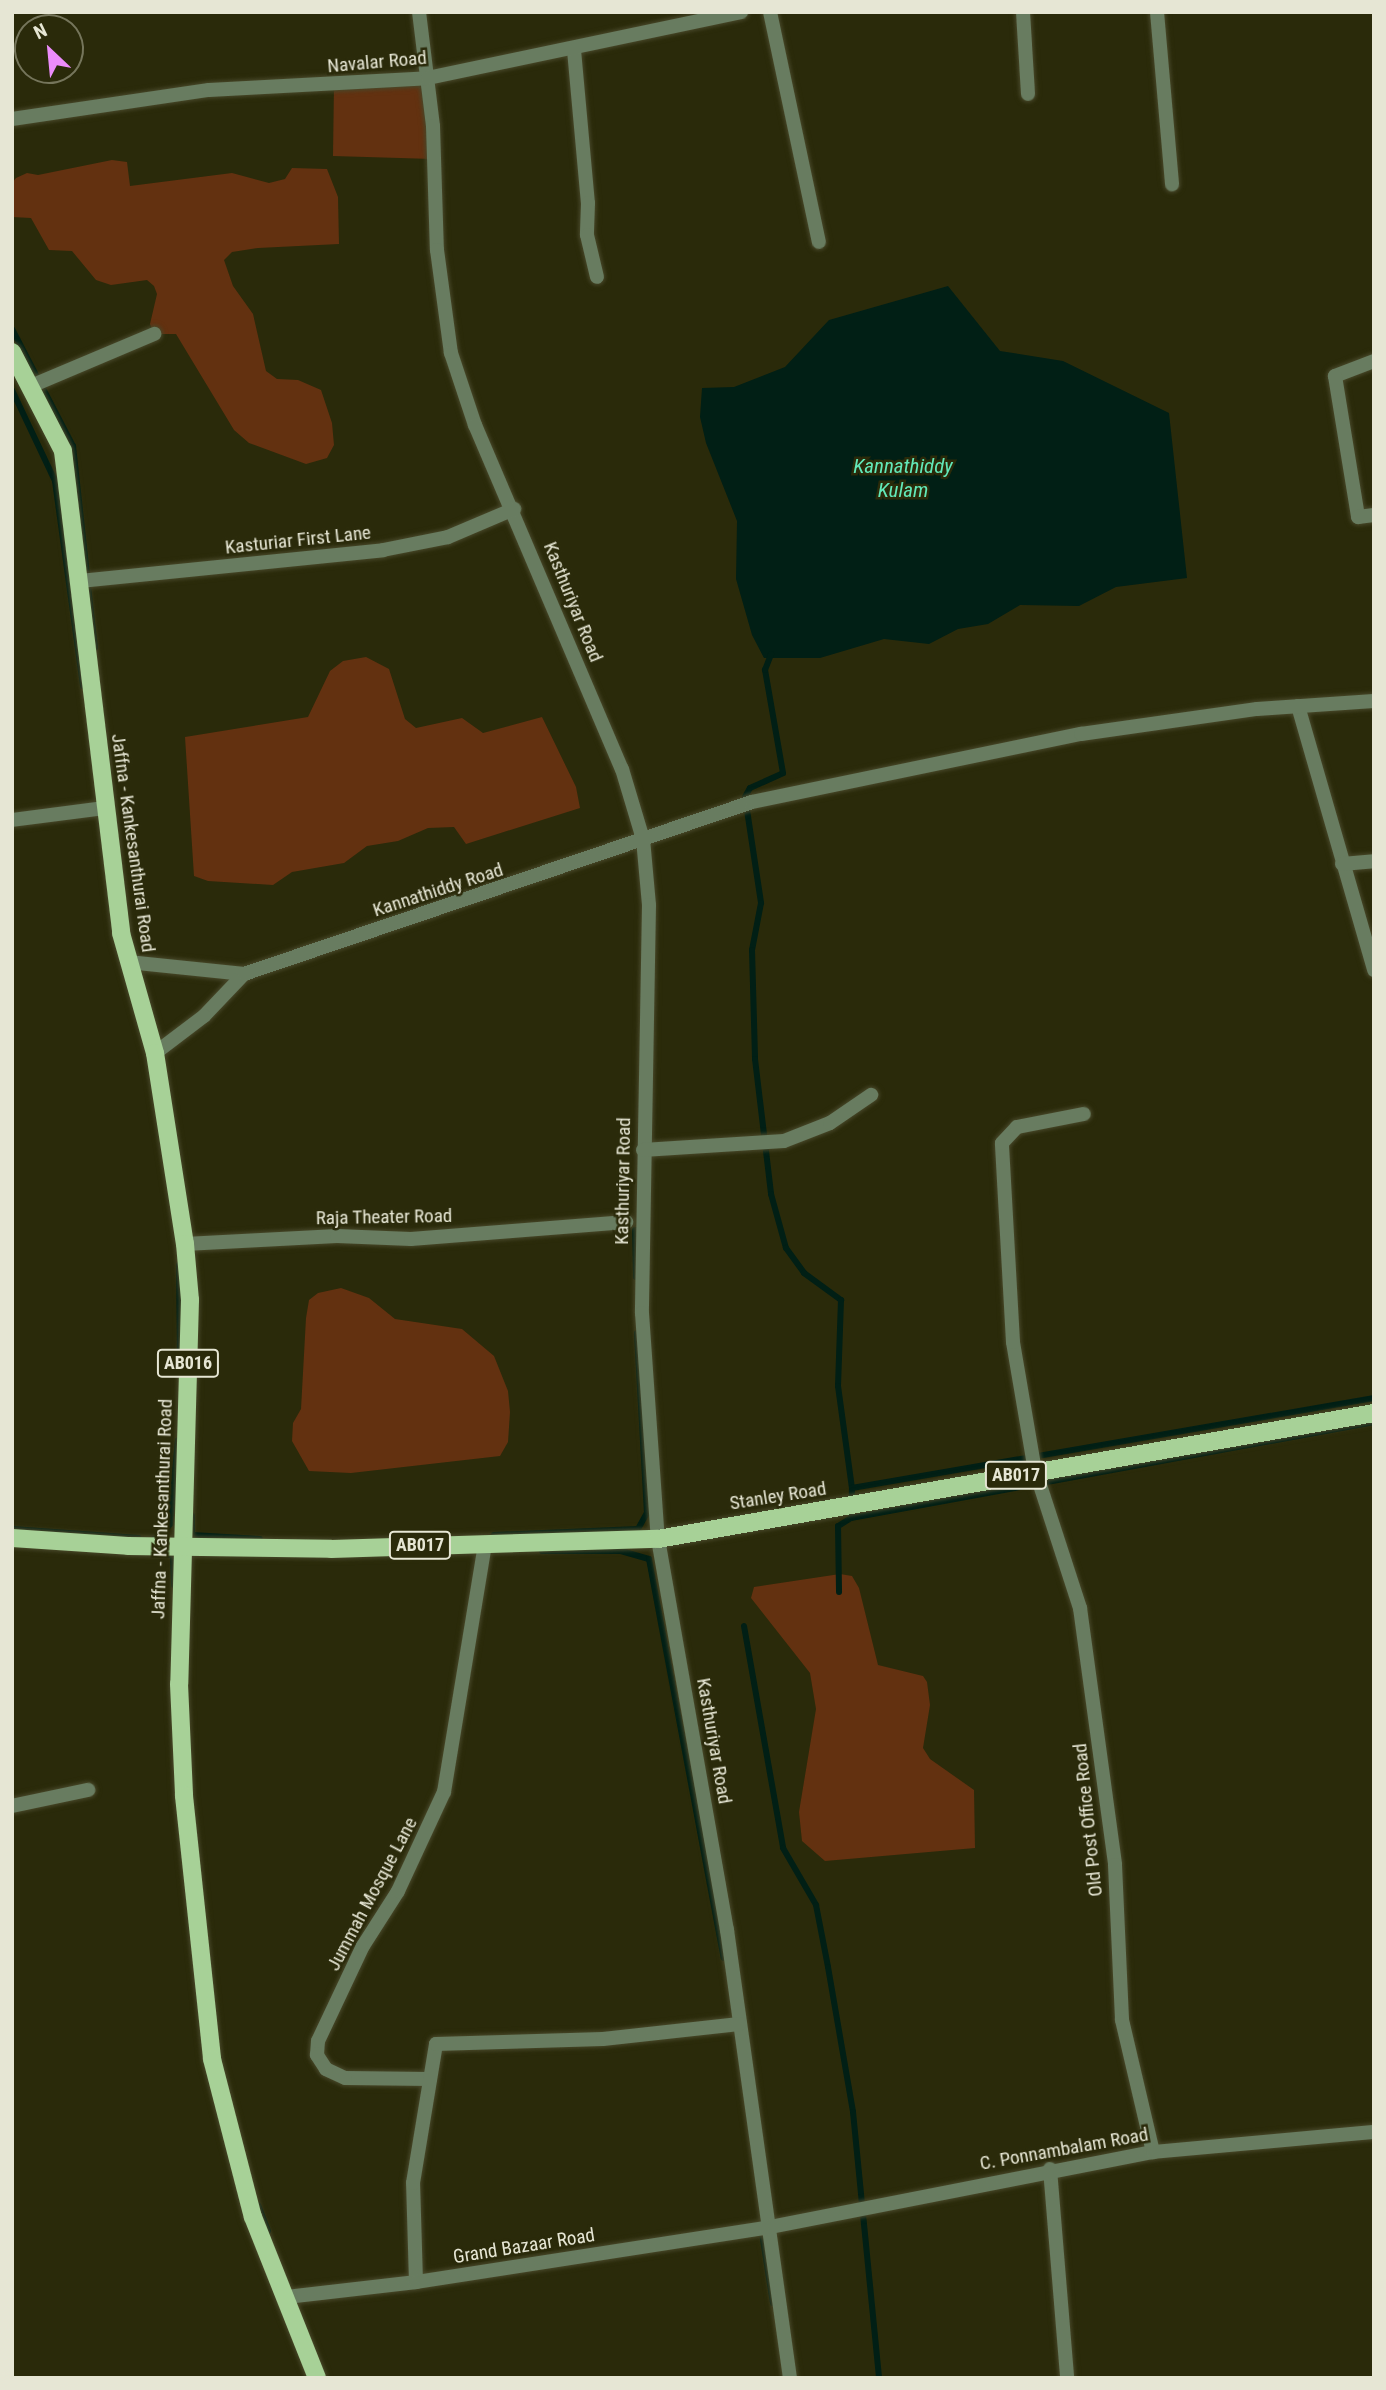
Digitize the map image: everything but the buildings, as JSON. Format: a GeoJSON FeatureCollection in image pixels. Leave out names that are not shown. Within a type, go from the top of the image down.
{"type":"FeatureCollection","features":[{"type":"Feature","properties":{"kind":"main road","name":"Jaffna - Kankesanthurai Road"},"geometry":{"type":"LineString","coordinates":[[12,352],[63,451],[80,581],[98,809],[128,962],[155,1052],[185,1244],[190,1300],[178,1645],[184,1796],[212,2059],[253,2217],[317,2378]]}},
{"type":"Feature","properties":{"kind":"main road","name":"Stanley Road"},"geometry":{"type":"LineString","coordinates":[[182,1546],[331,1549],[658,1539],[1038,1480],[1374,1413]]}},
{"type":"Feature","properties":{"kind":"main road","name":"AB017"},"geometry":{"type":"LineString","coordinates":[[12,1538],[182,1546]]}},
{"type":"Feature","properties":{"kind":"street","name":"Kasthuriyar Road"},"geometry":{"type":"LineString","coordinates":[[419,12],[428,78],[437,250],[451,353],[475,425],[514,509],[622,769],[643,839],[649,905],[642,1313],[658,1539],[727,1930],[765,2228],[789,2378]]}},
{"type":"Feature","properties":{"kind":"street","name":"Navalar Road"},"geometry":{"type":"LineString","coordinates":[[12,119],[209,90],[428,78],[574,50],[741,12]]}},
{"type":"Feature","properties":{"kind":"street"},"geometry":{"type":"LineString","coordinates":[[770,12],[819,242]]}},
{"type":"Feature","properties":{"kind":"street"},"geometry":{"type":"LineString","coordinates":[[1023,12],[1028,94]]}},
{"type":"Feature","properties":{"kind":"street"},"geometry":{"type":"LineString","coordinates":[[1157,12],[1172,184]]}},
{"type":"Feature","properties":{"kind":"street"},"geometry":{"type":"LineString","coordinates":[[574,50],[588,203],[587,235],[597,276]]}},
{"type":"Feature","properties":{"kind":"street"},"geometry":{"type":"LineString","coordinates":[[31,386],[154,334]]}},
{"type":"Feature","properties":{"kind":"street"},"geometry":{"type":"LineString","coordinates":[[1374,361],[1335,376],[1358,517],[1374,515]]}},
{"type":"Feature","properties":{"kind":"street","name":"Kasturiar First Lane"},"geometry":{"type":"LineString","coordinates":[[80,581],[383,550],[448,537],[514,509]]}},
{"type":"Feature","properties":{"kind":"street","name":"Kannathiddy Road"},"geometry":{"type":"LineString","coordinates":[[244,974],[752,802],[858,777],[1081,734],[1298,706],[1374,701]]}},
{"type":"Feature","properties":{"kind":"street"},"geometry":{"type":"LineString","coordinates":[[1298,706],[1374,970]]}},
{"type":"Feature","properties":{"kind":"street"},"geometry":{"type":"LineString","coordinates":[[12,820],[98,809]]}},
{"type":"Feature","properties":{"kind":"street"},"geometry":{"type":"LineString","coordinates":[[1342,864],[1374,861]]}},
{"type":"Feature","properties":{"kind":"street"},"geometry":{"type":"LineString","coordinates":[[128,962],[244,974]]}},
{"type":"Feature","properties":{"kind":"street"},"geometry":{"type":"LineString","coordinates":[[155,1052],[204,1016],[244,974]]}},
{"type":"Feature","properties":{"kind":"street"},"geometry":{"type":"LineString","coordinates":[[643,1150],[784,1141],[830,1123],[871,1095]]}},
{"type":"Feature","properties":{"kind":"street","name":"Old Post Office Road"},"geometry":{"type":"LineString","coordinates":[[1084,1114],[1017,1127],[1002,1143],[1013,1342],[1038,1480],[1080,1608],[1115,1865],[1122,2020],[1153,2152]]}},
{"type":"Feature","properties":{"kind":"street","name":"Raja Theater Road"},"geometry":{"type":"LineString","coordinates":[[185,1244],[337,1236],[411,1239],[625,1222]]}},
{"type":"Feature","properties":{"kind":"street","name":"Jummah Mosque Lane"},"geometry":{"type":"LineString","coordinates":[[430,2079],[338,2076],[326,2069],[317,2055],[318,2041],[363,1946],[427,1835],[444,1792],[485,1543]]}},
{"type":"Feature","properties":{"kind":"street"},"geometry":{"type":"LineString","coordinates":[[12,1806],[88,1790]]}},
{"type":"Feature","properties":{"kind":"street"},"geometry":{"type":"LineString","coordinates":[[416,2283],[413,2183],[436,2045],[603,2039],[739,2024]]}},
{"type":"Feature","properties":{"kind":"street","name":"C. Ponnambalam Road"},"geometry":{"type":"LineString","coordinates":[[765,2228],[1050,2169],[1153,2152],[1374,2132]]}},
{"type":"Feature","properties":{"kind":"street"},"geometry":{"type":"LineString","coordinates":[[1050,2169],[1067,2378]]}},
{"type":"Feature","properties":{"kind":"street","name":"Grand Bazaar Road"},"geometry":{"type":"LineString","coordinates":[[287,2297],[416,2283],[765,2228]]}},
{"type":"Feature","properties":{"kind":"shaded area"},"geometry":{"type":"Polygon","coordinates":[[[428,78],[433,159],[333,156],[334,85],[428,78]]]}},
{"type":"Feature","properties":{"kind":"shaded area"},"geometry":{"type":"Polygon","coordinates":[[[112,160],[127,162],[130,186],[232,173],[269,183],[285,179],[292,168],[327,169],[338,197],[339,244],[258,248],[232,252],[224,260],[233,286],[253,314],[266,371],[277,379],[298,380],[321,390],[332,423],[334,445],[327,458],[306,464],[249,443],[234,430],[176,334],[154,334],[150,324],[157,294],[154,286],[147,280],[111,285],[96,280],[72,251],[49,250],[31,218],[12,217],[12,183],[16,178],[27,173],[38,175],[112,160]]]}},
{"type":"Feature","properties":{"kind":"shaded area"},"geometry":{"type":"Polygon","coordinates":[[[366,657],[389,669],[405,719],[416,728],[462,718],[483,733],[542,717],[576,787],[580,808],[466,844],[454,827],[428,828],[398,841],[367,846],[344,863],[292,872],[273,885],[208,881],[194,876],[185,737],[308,717],[330,671],[343,661],[366,657]]]}},
{"type":"Feature","properties":{"kind":"shaded area"},"geometry":{"type":"Polygon","coordinates":[[[341,1288],[369,1298],[395,1319],[462,1329],[494,1356],[508,1391],[510,1412],[508,1442],[500,1456],[351,1473],[309,1471],[292,1441],[293,1423],[301,1409],[309,1300],[318,1293],[341,1288]]]}},
{"type":"Feature","properties":{"kind":"shaded area"},"geometry":{"type":"Polygon","coordinates":[[[840,1574],[852,1576],[859,1588],[878,1665],[923,1676],[927,1682],[930,1705],[923,1748],[930,1759],[974,1790],[975,1848],[825,1861],[802,1841],[799,1812],[816,1709],[810,1673],[751,1598],[754,1587],[840,1574]]]}},
{"type":"Feature","properties":{"kind":"water","name":"Kannathiddy Kulam"},"geometry":{"type":"Polygon","coordinates":[[[948,286],[1000,351],[1063,361],[1169,413],[1187,578],[1116,587],[1079,606],[1020,605],[988,624],[958,629],[929,644],[884,639],[820,658],[764,658],[752,635],[736,579],[737,521],[706,443],[700,417],[702,388],[734,387],[785,367],[829,320],[948,286]]]}},
{"type":"Feature","properties":{"kind":"waterway"},"geometry":{"type":"LineString","coordinates":[[12,329],[73,446],[87,575]]}},
{"type":"Feature","properties":{"kind":"waterway"},"geometry":{"type":"LineString","coordinates":[[12,390],[55,481],[83,686]]}},
{"type":"Feature","properties":{"kind":"waterway"},"geometry":{"type":"LineString","coordinates":[[88,586],[95,648]]}},
{"type":"Feature","properties":{"kind":"waterway"},"geometry":{"type":"LineString","coordinates":[[745,797],[750,788],[783,773],[765,670],[771,654]]}},
{"type":"Feature","properties":{"kind":"waterway"},"geometry":{"type":"LineString","coordinates":[[747,810],[761,903],[752,950],[755,1059],[771,1194],[786,1248],[804,1273],[841,1300],[838,1386],[852,1488],[851,1518],[838,1526],[839,1592]]}},
{"type":"Feature","properties":{"kind":"waterway"},"geometry":{"type":"LineString","coordinates":[[635,1230],[636,1277]]}},
{"type":"Feature","properties":{"kind":"waterway"},"geometry":{"type":"LineString","coordinates":[[179,1265],[180,1367]]}},
{"type":"Feature","properties":{"kind":"waterway"},"geometry":{"type":"LineString","coordinates":[[494,1535],[638,1529],[647,1513],[637,1333]]}},
{"type":"Feature","properties":{"kind":"waterway"},"geometry":{"type":"LineString","coordinates":[[852,1488],[1374,1398]]}},
{"type":"Feature","properties":{"kind":"waterway"},"geometry":{"type":"LineString","coordinates":[[851,1518],[1374,1422]]}},
{"type":"Feature","properties":{"kind":"waterway"},"geometry":{"type":"LineString","coordinates":[[154,1539],[159,1539],[170,1524],[178,1440]]}},
{"type":"Feature","properties":{"kind":"waterway"},"geometry":{"type":"LineString","coordinates":[[192,1516],[192,1535],[260,1539]]}},
{"type":"Feature","properties":{"kind":"waterway"},"geometry":{"type":"LineString","coordinates":[[12,1529],[139,1538]]}},
{"type":"Feature","properties":{"kind":"waterway"},"geometry":{"type":"LineString","coordinates":[[542,1551],[621,1551],[649,1559],[724,1958]]}},
{"type":"Feature","properties":{"kind":"waterway"},"geometry":{"type":"LineString","coordinates":[[168,1555],[173,1555],[174,1585]]}},
{"type":"Feature","properties":{"kind":"waterway"},"geometry":{"type":"LineString","coordinates":[[744,1626],[783,1848],[816,1905],[828,1967],[853,2112],[879,2378]]}},
{"type":"Feature","properties":{"kind":"waterway"},"geometry":{"type":"LineString","coordinates":[[258,2205],[268,2231]]}},
{"type":"Feature","properties":{"kind":"waterway"},"geometry":{"type":"LineString","coordinates":[[762,2233],[773,2303]]}}]}
